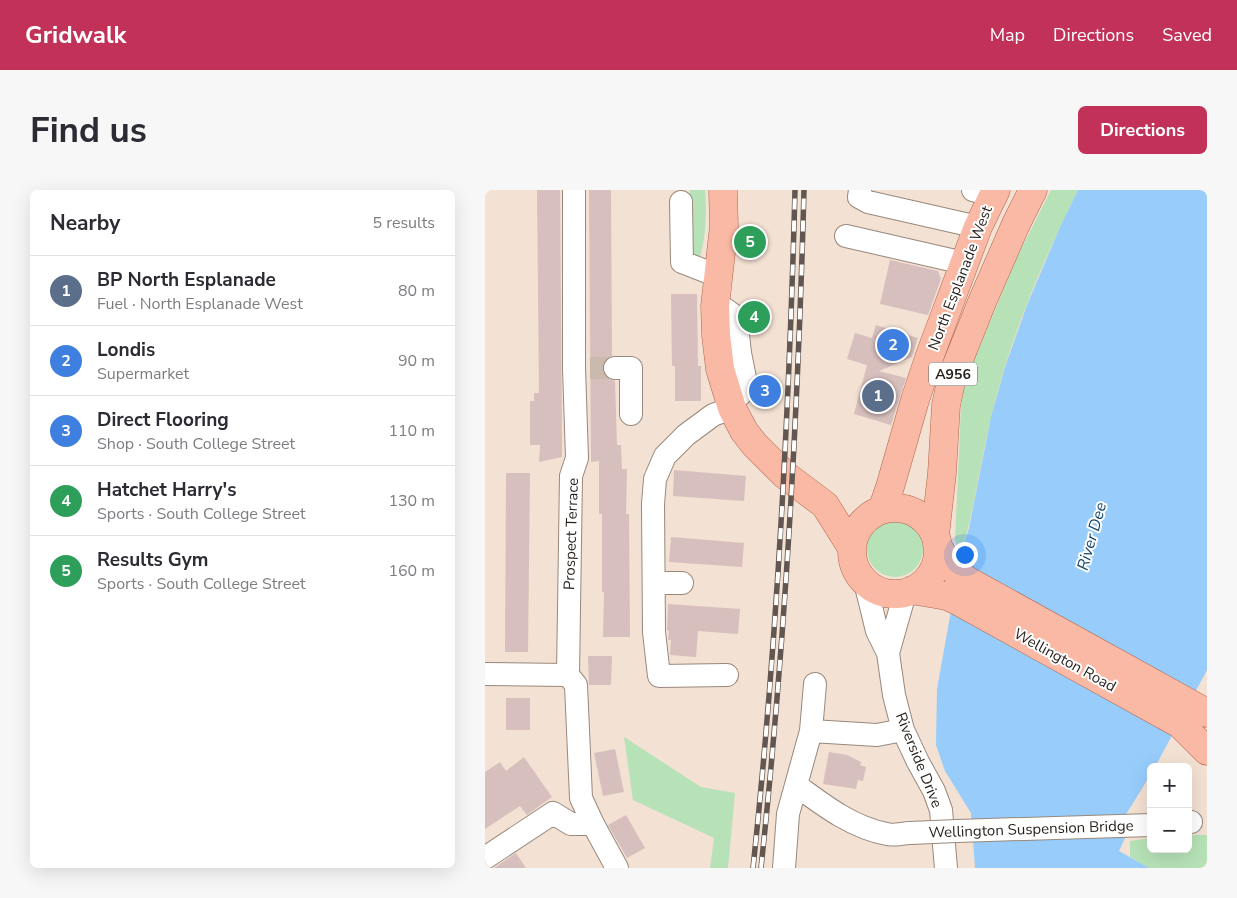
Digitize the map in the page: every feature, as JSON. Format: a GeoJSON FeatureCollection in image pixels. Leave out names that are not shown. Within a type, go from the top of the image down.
{"type":"FeatureCollection","features":[{"type":"Feature","properties":{"kind":"main road"},"geometry":{"type":"LineString","coordinates":[[723,190],[724,226],[717,289],[716,335],[720,369],[731,406],[744,431],[754,444],[785,475],[825,505],[852,548],[857,572],[865,582],[877,590],[891,594],[909,592]]}},
{"type":"Feature","properties":{"kind":"main road","name":"North Esplanade West"},"geometry":{"type":"LineString","coordinates":[[936,540],[946,405],[952,377],[982,302],[1033,190]]}},
{"type":"Feature","properties":{"kind":"main road","name":"North Esplanade West"},"geometry":{"type":"LineString","coordinates":[[876,513],[890,487],[915,400],[978,227],[988,192]]}},
{"type":"Feature","properties":{"kind":"main road"},"geometry":{"type":"LineString","coordinates":[[825,505],[876,513],[892,508],[913,512],[930,526],[936,540]]}},
{"type":"Feature","properties":{"kind":"main road","name":"A956"},"geometry":{"type":"LineString","coordinates":[[852,548],[861,524],[876,513]]}},
{"type":"Feature","properties":{"kind":"main road","name":"Wellington Road"},"geometry":{"type":"LineString","coordinates":[[936,540],[945,561],[951,584]]}},
{"type":"Feature","properties":{"kind":"main road","name":"A956"},"geometry":{"type":"LineString","coordinates":[[909,592],[922,584],[930,576],[935,566],[937,555],[936,540]]}},
{"type":"Feature","properties":{"kind":"main road","name":"Wellington Road"},"geometry":{"type":"LineString","coordinates":[[909,592],[951,584],[1193,714],[1207,751]]}},
{"type":"Feature","properties":{"kind":"street","name":"Prospect Terrace"},"geometry":{"type":"LineString","coordinates":[[574,190],[582,368],[577,458],[571,476],[568,675],[576,685],[581,798],[617,868]]}},
{"type":"Feature","properties":{"kind":"street"},"geometry":{"type":"LineString","coordinates":[[860,190],[859,197],[869,202],[978,227]]}},
{"type":"Feature","properties":{"kind":"street"},"geometry":{"type":"LineString","coordinates":[[681,202],[682,262],[717,289]]}},
{"type":"Feature","properties":{"kind":"street"},"geometry":{"type":"LineString","coordinates":[[846,236],[964,263]]}},
{"type":"Feature","properties":{"kind":"street"},"geometry":{"type":"LineString","coordinates":[[615,368],[631,368],[631,414]]}},
{"type":"Feature","properties":{"kind":"street"},"geometry":{"type":"LineString","coordinates":[[727,675],[659,676],[654,632],[653,504],[655,479],[665,456],[686,435],[713,415],[731,406]]}},
{"type":"Feature","properties":{"kind":"street"},"geometry":{"type":"LineString","coordinates":[[865,582],[877,631],[888,653]]}},
{"type":"Feature","properties":{"kind":"street"},"geometry":{"type":"LineString","coordinates":[[654,583],[682,583]]}},
{"type":"Feature","properties":{"kind":"street"},"geometry":{"type":"LineString","coordinates":[[888,653],[909,592]]}},
{"type":"Feature","properties":{"kind":"street","name":"Riverside Drive"},"geometry":{"type":"LineString","coordinates":[[888,653],[894,695],[903,730],[934,791],[941,810],[946,868]]}},
{"type":"Feature","properties":{"kind":"street"},"geometry":{"type":"LineString","coordinates":[[485,674],[568,675]]}},
{"type":"Feature","properties":{"kind":"street"},"geometry":{"type":"LineString","coordinates":[[784,868],[788,814],[811,731],[815,684]]}},
{"type":"Feature","properties":{"kind":"street"},"geometry":{"type":"LineString","coordinates":[[811,731],[877,735],[903,730]]}},
{"type":"Feature","properties":{"kind":"street","name":"Wellington Suspension Bridge"},"geometry":{"type":"LineString","coordinates":[[797,786],[840,815],[869,829],[889,835],[1147,825]]}},
{"type":"Feature","properties":{"kind":"street"},"geometry":{"type":"LineString","coordinates":[[485,858],[553,813],[571,824],[593,824]]}},
{"type":"Feature","properties":{"kind":"green space"},"geometry":{"type":"Polygon","coordinates":[[[690,190],[705,190],[705,227],[703,246],[698,263],[691,257],[690,190]]]}},
{"type":"Feature","properties":{"kind":"green space"},"geometry":{"type":"Polygon","coordinates":[[[1051,190],[1078,190],[1039,273],[1007,359],[991,418],[970,521],[961,555],[955,540],[961,408],[964,385],[1017,257],[1051,190]]]}},
{"type":"Feature","properties":{"kind":"green space"},"geometry":{"type":"Polygon","coordinates":[[[890,521],[900,521],[915,529],[921,538],[923,549],[921,560],[915,569],[900,577],[890,577],[879,572],[872,565],[867,554],[867,544],[872,533],[879,526],[890,521]]]}},
{"type":"Feature","properties":{"kind":"green space"},"geometry":{"type":"Polygon","coordinates":[[[624,737],[701,787],[735,793],[728,868],[710,868],[714,838],[633,800],[624,737]]]}},
{"type":"Feature","properties":{"kind":"green space"},"geometry":{"type":"Polygon","coordinates":[[[1192,835],[1207,835],[1207,868],[1149,868],[1130,857],[1130,841],[1147,839],[1147,853],[1192,853],[1192,835]]]}},
{"type":"Feature","properties":{"kind":"water","name":"River Dee"},"geometry":{"type":"Polygon","coordinates":[[[1078,190],[1207,190],[1207,670],[1157,763],[1147,763],[1147,780],[1125,816],[1125,838],[1119,851],[1149,868],[975,868],[971,813],[945,771],[936,745],[937,689],[961,555],[969,528],[991,417],[1005,367],[1027,305],[1078,190]]]}},
{"type":"Feature","properties":{"kind":"building"},"geometry":{"type":"Polygon","coordinates":[[[537,190],[560,190],[562,437],[562,457],[539,462],[540,445],[530,445],[530,401],[534,401],[534,393],[539,393],[537,190]]]}},
{"type":"Feature","properties":{"kind":"building"},"geometry":{"type":"Polygon","coordinates":[[[589,190],[611,190],[612,356],[604,361],[602,368],[603,374],[608,379],[615,381],[617,445],[621,445],[622,469],[627,469],[626,514],[629,514],[630,637],[603,637],[604,592],[602,592],[602,514],[599,514],[599,461],[591,462],[589,190]]]}},
{"type":"Feature","properties":{"kind":"building"},"geometry":{"type":"Polygon","coordinates":[[[890,260],[938,271],[941,279],[928,315],[880,304],[890,260]]]}},
{"type":"Feature","properties":{"kind":"building"},"geometry":{"type":"Polygon","coordinates":[[[671,294],[697,294],[698,366],[701,366],[701,401],[675,401],[675,366],[672,366],[671,294]]]}},
{"type":"Feature","properties":{"kind":"building"},"geometry":{"type":"Polygon","coordinates":[[[876,325],[918,338],[912,357],[879,371],[906,378],[891,425],[854,414],[867,365],[847,359],[855,333],[872,338],[876,325]]]}},
{"type":"Feature","properties":{"kind":"building"},"geometry":{"type":"Polygon","coordinates":[[[674,470],[746,476],[744,501],[673,496],[674,470]]]}},
{"type":"Feature","properties":{"kind":"building"},"geometry":{"type":"Polygon","coordinates":[[[506,473],[530,473],[528,652],[505,652],[506,473]]]}},
{"type":"Feature","properties":{"kind":"building"},"geometry":{"type":"Polygon","coordinates":[[[671,537],[744,543],[742,567],[669,562],[671,537]]]}},
{"type":"Feature","properties":{"kind":"building"},"geometry":{"type":"Polygon","coordinates":[[[668,604],[740,609],[738,634],[698,631],[696,657],[670,655],[671,640],[668,640],[669,631],[667,630],[668,604]]]}},
{"type":"Feature","properties":{"kind":"building"},"geometry":{"type":"Polygon","coordinates":[[[588,656],[612,656],[611,685],[589,685],[588,656]]]}},
{"type":"Feature","properties":{"kind":"building"},"geometry":{"type":"Polygon","coordinates":[[[506,698],[530,698],[530,730],[506,730],[506,698]]]}},
{"type":"Feature","properties":{"kind":"building"},"geometry":{"type":"Polygon","coordinates":[[[615,749],[624,792],[603,796],[594,753],[615,749]]]}},
{"type":"Feature","properties":{"kind":"building"},"geometry":{"type":"Polygon","coordinates":[[[829,752],[847,755],[861,762],[860,765],[866,767],[863,781],[858,780],[856,789],[823,784],[829,752]]]}},
{"type":"Feature","properties":{"kind":"building"},"geometry":{"type":"Polygon","coordinates":[[[524,757],[552,797],[527,815],[520,806],[485,829],[485,772],[500,762],[506,771],[524,757]]]}},
{"type":"Feature","properties":{"kind":"building"},"geometry":{"type":"Polygon","coordinates":[[[626,815],[645,848],[627,858],[608,825],[626,815]]]}},
{"type":"Feature","properties":{"kind":"building"},"geometry":{"type":"Polygon","coordinates":[[[516,853],[526,868],[494,868],[516,853]]]}},
{"type":"Feature","properties":{"kind":"tunnel"},"geometry":{"type":"LineString","coordinates":[[590,368],[615,368]]}},
{"type":"Feature","properties":{"kind":"railway"},"geometry":{"type":"LineString","coordinates":[[753,868],[769,699],[781,530],[795,190]]}},
{"type":"Feature","properties":{"kind":"railway"},"geometry":{"type":"LineString","coordinates":[[761,868],[784,614],[794,445],[804,190]]}},
{"type":"Feature","properties":{"kind":"place","name":"Results Gym"},"geometry":{"type":"Point","coordinates":[750,242]}},
{"type":"Feature","properties":{"kind":"place","name":"Hatchet Harry's"},"geometry":{"type":"Point","coordinates":[754,317]}},
{"type":"Feature","properties":{"kind":"place","name":"Londis"},"geometry":{"type":"Point","coordinates":[893,345]}},
{"type":"Feature","properties":{"kind":"place","name":"Direct Flooring"},"geometry":{"type":"Point","coordinates":[765,391]}},
{"type":"Feature","properties":{"kind":"place","name":"BP North Esplanade"},"geometry":{"type":"Point","coordinates":[878,396]}}]}
